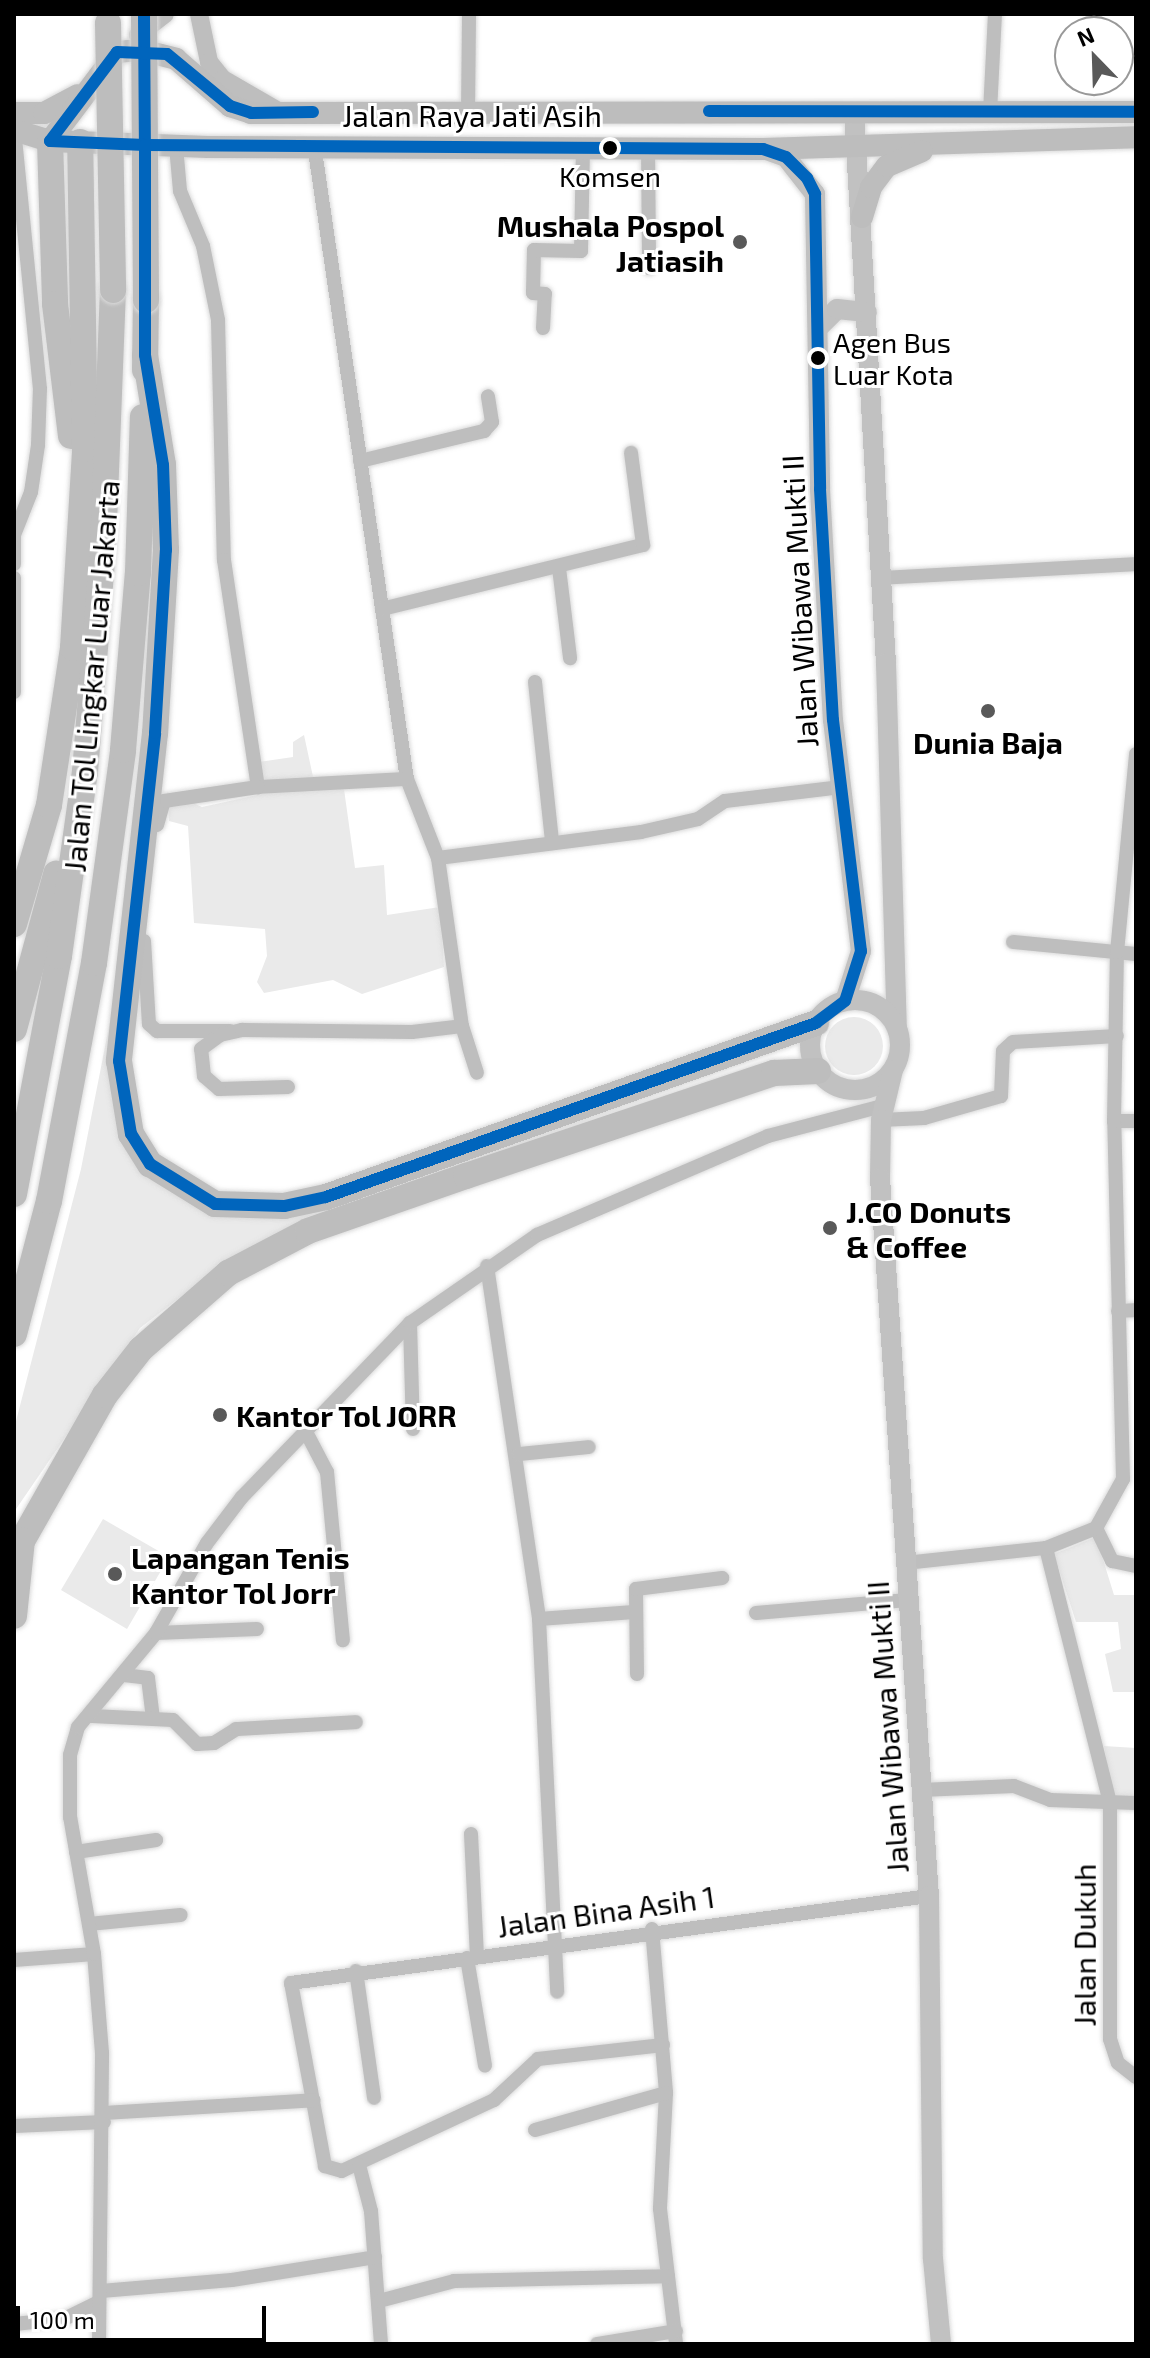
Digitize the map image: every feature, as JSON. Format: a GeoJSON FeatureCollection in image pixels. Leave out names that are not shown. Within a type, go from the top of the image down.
{"type":"FeatureCollection","features":[{"type":"Feature","properties":{"kind":"highway","name":"Jalan Tol Lingkar Luar Jakarta"},"geometry":{"type":"LineString","coordinates":[[14,1334],[49,1201],[94,963],[123,750],[138,573],[145,355],[144,14]]}},
{"type":"Feature","properties":{"kind":"highway","name":"Jalan Tol Lingkar Luar Jakarta"},"geometry":{"type":"LineString","coordinates":[[14,1194],[59,956],[85,772],[103,549],[113,290],[108,18]]}},
{"type":"Feature","properties":{"kind":"highway"},"geometry":{"type":"LineString","coordinates":[[14,874],[49,724],[73,459],[55,304],[50,141]]}},
{"type":"Feature","properties":{"kind":"highway"},"geometry":{"type":"LineString","coordinates":[[14,924],[49,805],[73,648],[85,449],[80,142]]}},
{"type":"Feature","properties":{"kind":"highway"},"geometry":{"type":"LineString","coordinates":[[145,355],[163,465],[166,550],[155,733],[119,1061],[131,1134],[150,1164],[215,1204],[284,1206],[326,1197],[816,1023]]}},
{"type":"Feature","properties":{"kind":"highway"},"geometry":{"type":"LineString","coordinates":[[14,1029],[85,772]]}},
{"type":"Feature","properties":{"kind":"highway"},"geometry":{"type":"LineString","coordinates":[[14,1616],[18,1548],[105,1395],[141,1349],[256,1256],[308,1231],[774,1073],[818,1071]]}},
{"type":"Feature","properties":{"kind":"main road"},"geometry":{"type":"LineString","coordinates":[[50,141],[82,92],[117,52]]}},
{"type":"Feature","properties":{"kind":"main road","name":"Jalan Raya Jati Asih"},"geometry":{"type":"LineString","coordinates":[[117,52],[167,54],[230,106],[280,112],[1136,112]]}},
{"type":"Feature","properties":{"kind":"main road"},"geometry":{"type":"LineString","coordinates":[[14,113],[44,113],[82,92]]}},
{"type":"Feature","properties":{"kind":"main road"},"geometry":{"type":"LineString","coordinates":[[801,112],[817,127],[804,146]]}},
{"type":"Feature","properties":{"kind":"main road"},"geometry":{"type":"LineString","coordinates":[[844,1089],[880,1083],[893,1070],[900,1050],[867,312],[854,112]]}},
{"type":"Feature","properties":{"kind":"main road","name":"Jalan Raya Jati Asih"},"geometry":{"type":"LineString","coordinates":[[14,130],[50,141],[176,146],[583,145],[763,149],[1136,137]]}},
{"type":"Feature","properties":{"kind":"main road"},"geometry":{"type":"LineString","coordinates":[[862,217],[871,187],[887,166],[950,145]]}},
{"type":"Feature","properties":{"kind":"main road","name":"Jalan Wibawa Mukti II"},"geometry":{"type":"LineString","coordinates":[[763,149],[786,157],[815,194],[820,489],[841,787],[861,951],[845,1001]]}},
{"type":"Feature","properties":{"kind":"main road"},"geometry":{"type":"LineString","coordinates":[[819,327],[837,309],[867,312]]}},
{"type":"Feature","properties":{"kind":"main road"},"geometry":{"type":"LineString","coordinates":[[882,1113],[818,1071],[811,1056],[816,1023],[845,1001],[877,1006],[897,1029]]}},
{"type":"Feature","properties":{"kind":"main road","name":"Jalan Wibawa Mukti II"},"geometry":{"type":"LineString","coordinates":[[893,1070],[882,1113],[907,1600],[929,1896],[933,2259],[941,2344]]}},
{"type":"Feature","properties":{"kind":"street"},"geometry":{"type":"LineString","coordinates":[[117,52],[165,14]]}},
{"type":"Feature","properties":{"kind":"street"},"geometry":{"type":"LineString","coordinates":[[199,14],[209,62],[223,79],[280,112]]}},
{"type":"Feature","properties":{"kind":"street"},"geometry":{"type":"LineString","coordinates":[[468,112],[469,14]]}},
{"type":"Feature","properties":{"kind":"street"},"geometry":{"type":"LineString","coordinates":[[990,112],[995,14]]}},
{"type":"Feature","properties":{"kind":"street"},"geometry":{"type":"LineString","coordinates":[[14,130],[40,389],[38,445],[31,492],[14,535],[14,564]]}},
{"type":"Feature","properties":{"kind":"street"},"geometry":{"type":"LineString","coordinates":[[314,144],[407,779],[438,858],[462,1026],[477,1073]]}},
{"type":"Feature","properties":{"kind":"street"},"geometry":{"type":"LineString","coordinates":[[543,328],[545,294],[533,293],[534,250],[581,251],[583,145]]}},
{"type":"Feature","properties":{"kind":"street"},"geometry":{"type":"LineString","coordinates":[[176,146],[180,191],[203,246],[218,320],[224,560],[258,787]]}},
{"type":"Feature","properties":{"kind":"street"},"geometry":{"type":"LineString","coordinates":[[648,146],[649,268]]}},
{"type":"Feature","properties":{"kind":"street"},"geometry":{"type":"LineString","coordinates":[[360,461],[484,431],[492,422],[488,396]]}},
{"type":"Feature","properties":{"kind":"street"},"geometry":{"type":"LineString","coordinates":[[382,609],[643,545],[631,453]]}},
{"type":"Feature","properties":{"kind":"street"},"geometry":{"type":"LineString","coordinates":[[880,578],[1136,564]]}},
{"type":"Feature","properties":{"kind":"street"},"geometry":{"type":"LineString","coordinates":[[559,568],[570,658]]}},
{"type":"Feature","properties":{"kind":"street"},"geometry":{"type":"LineString","coordinates":[[14,578],[14,692]]}},
{"type":"Feature","properties":{"kind":"street"},"geometry":{"type":"LineString","coordinates":[[535,682],[552,842]]}},
{"type":"Feature","properties":{"kind":"street"},"geometry":{"type":"LineString","coordinates":[[905,1563],[1046,1548],[1096,1528],[1113,1506],[1130,1467],[1118,1311],[1114,1121],[1117,952],[1134,821],[1136,754]]}},
{"type":"Feature","properties":{"kind":"street"},"geometry":{"type":"LineString","coordinates":[[407,779],[258,787],[161,805],[143,926],[149,1024],[157,1031],[412,1032],[462,1026]]}},
{"type":"Feature","properties":{"kind":"street"},"geometry":{"type":"LineString","coordinates":[[438,858],[698,819],[725,801],[841,787]]}},
{"type":"Feature","properties":{"kind":"street"},"geometry":{"type":"LineString","coordinates":[[1013,942],[1136,954]]}},
{"type":"Feature","properties":{"kind":"street"},"geometry":{"type":"LineString","coordinates":[[230,1031],[201,1049],[209,1084],[226,1092],[288,1087]]}},
{"type":"Feature","properties":{"kind":"street"},"geometry":{"type":"LineString","coordinates":[[99,2344],[104,2118],[94,1954],[76,1852],[70,1755],[78,1727],[92,1716],[156,1633],[207,1543],[305,1430],[410,1323],[487,1266],[537,1235],[703,1161],[803,1124],[882,1113],[924,1118],[1001,1096],[1003,1051],[1013,1042],[1117,1036]]}},
{"type":"Feature","properties":{"kind":"street"},"geometry":{"type":"LineString","coordinates":[[1114,1121],[1136,1121]]}},
{"type":"Feature","properties":{"kind":"street"},"geometry":{"type":"LineString","coordinates":[[487,1266],[519,1454],[539,1619],[552,1945],[557,1992]]}},
{"type":"Feature","properties":{"kind":"street"},"geometry":{"type":"LineString","coordinates":[[1118,1311],[1136,1310]]}},
{"type":"Feature","properties":{"kind":"street"},"geometry":{"type":"LineString","coordinates":[[410,1323],[413,1429]]}},
{"type":"Feature","properties":{"kind":"street"},"geometry":{"type":"LineString","coordinates":[[305,1430],[327,1472],[343,1640]]}},
{"type":"Feature","properties":{"kind":"street"},"geometry":{"type":"LineString","coordinates":[[519,1454],[589,1447]]}},
{"type":"Feature","properties":{"kind":"street"},"geometry":{"type":"LineString","coordinates":[[1096,1528],[1112,1561],[1136,1566]]}},
{"type":"Feature","properties":{"kind":"street","name":"Jalan Dukuh"},"geometry":{"type":"LineString","coordinates":[[1046,1548],[1110,1803],[1110,2039],[1118,2063],[1136,2077]]}},
{"type":"Feature","properties":{"kind":"street"},"geometry":{"type":"LineString","coordinates":[[637,1674],[636,1589],[722,1578]]}},
{"type":"Feature","properties":{"kind":"street"},"geometry":{"type":"LineString","coordinates":[[756,1613],[907,1600]]}},
{"type":"Feature","properties":{"kind":"street"},"geometry":{"type":"LineString","coordinates":[[539,1619],[634,1612]]}},
{"type":"Feature","properties":{"kind":"street"},"geometry":{"type":"LineString","coordinates":[[156,1633],[257,1629]]}},
{"type":"Feature","properties":{"kind":"street"},"geometry":{"type":"LineString","coordinates":[[124,1675],[148,1678],[153,1717]]}},
{"type":"Feature","properties":{"kind":"street"},"geometry":{"type":"LineString","coordinates":[[92,1716],[173,1720],[197,1744],[214,1743],[236,1729],[356,1722]]}},
{"type":"Feature","properties":{"kind":"street"},"geometry":{"type":"LineString","coordinates":[[921,1790],[1014,1786],[1050,1800],[1136,1803]]}},
{"type":"Feature","properties":{"kind":"street"},"geometry":{"type":"LineString","coordinates":[[471,1834],[472,1957],[485,2065]]}},
{"type":"Feature","properties":{"kind":"street"},"geometry":{"type":"LineString","coordinates":[[76,1852],[156,1840]]}},
{"type":"Feature","properties":{"kind":"street","name":"Jalan Bina Asih 1"},"geometry":{"type":"LineString","coordinates":[[314,2100],[291,1983],[652,1929],[929,1896]]}},
{"type":"Feature","properties":{"kind":"street"},"geometry":{"type":"LineString","coordinates":[[89,1924],[181,1915]]}},
{"type":"Feature","properties":{"kind":"street"},"geometry":{"type":"LineString","coordinates":[[597,2344],[676,2338],[660,2209],[666,2093],[652,1929]]}},
{"type":"Feature","properties":{"kind":"street"},"geometry":{"type":"LineString","coordinates":[[14,1960],[94,1954]]}},
{"type":"Feature","properties":{"kind":"street"},"geometry":{"type":"LineString","coordinates":[[356,1971],[374,2098]]}},
{"type":"Feature","properties":{"kind":"street"},"geometry":{"type":"LineString","coordinates":[[14,2126],[314,2100],[325,2166],[342,2171],[494,2100],[538,2059],[663,2045]]}},
{"type":"Feature","properties":{"kind":"street"},"geometry":{"type":"LineString","coordinates":[[535,2130],[666,2093]]}},
{"type":"Feature","properties":{"kind":"street"},"geometry":{"type":"LineString","coordinates":[[359,2165],[375,2257],[381,2344]]}},
{"type":"Feature","properties":{"kind":"street"},"geometry":{"type":"LineString","coordinates":[[14,2324],[64,2319],[100,2296],[232,2280],[375,2257]]}},
{"type":"Feature","properties":{"kind":"street"},"geometry":{"type":"LineString","coordinates":[[379,2301],[454,2281],[668,2276]]}},
{"type":"Feature","properties":{"kind":"shaded area"},"geometry":{"type":"Polygon","coordinates":[[[304,735],[315,786],[343,782],[355,868],[384,865],[387,915],[440,907],[444,967],[362,994],[333,980],[264,993],[257,982],[267,956],[265,929],[194,923],[188,826],[169,821],[167,792],[202,807],[266,793],[259,762],[293,757],[293,742],[304,735]]]}},
{"type":"Feature","properties":{"kind":"shaded area"},"geometry":{"type":"Polygon","coordinates":[[[114,1001],[110,1049],[163,1187],[322,1209],[226,1262],[140,1328],[14,1512],[14,1429],[81,1169],[114,1001]]]}},
{"type":"Feature","properties":{"kind":"shaded area"},"geometry":{"type":"Polygon","coordinates":[[[854,1017],[875,1025],[883,1046],[875,1067],[854,1075],[833,1067],[825,1046],[833,1025],[854,1017]]]}},
{"type":"Feature","properties":{"kind":"shaded area","name":"Lapangan Tenis Kantor Tol Jorr"},"geometry":{"type":"Polygon","coordinates":[[[103,1519],[169,1557],[127,1629],[61,1590],[103,1519]]]}},
{"type":"Feature","properties":{"kind":"shaded area"},"geometry":{"type":"Polygon","coordinates":[[[1096,1537],[1114,1595],[1136,1595],[1136,1692],[1113,1692],[1105,1654],[1121,1649],[1118,1622],[1076,1622],[1054,1554],[1096,1537]]]}},
{"type":"Feature","properties":{"kind":"shaded area"},"geometry":{"type":"Polygon","coordinates":[[[1104,1746],[1136,1748],[1136,1796],[1113,1798],[1104,1746]]]}},
{"type":"Feature","properties":{"kind":"transit line"},"geometry":{"type":"LineString","coordinates":[[144,14],[145,145]]}},
{"type":"Feature","properties":{"kind":"transit line"},"geometry":{"type":"LineString","coordinates":[[50,141],[117,52],[167,54],[230,106],[251,113],[313,112]]}},
{"type":"Feature","properties":{"kind":"transit line"},"geometry":{"type":"LineString","coordinates":[[709,111],[1136,112]]}},
{"type":"Feature","properties":{"kind":"transit line"},"geometry":{"type":"LineString","coordinates":[[50,141],[145,145]]}},
{"type":"Feature","properties":{"kind":"transit line"},"geometry":{"type":"LineString","coordinates":[[145,145],[763,149],[786,157],[807,178],[815,194],[820,489],[833,720],[861,951],[845,1001],[816,1023],[326,1197],[284,1206],[215,1204],[150,1164],[131,1134],[119,1061],[155,733],[166,550],[163,465],[145,355],[145,145]]}},
{"type":"Feature","properties":{"kind":"place","name":"Komsen"},"geometry":{"type":"Point","coordinates":[610,148]}},
{"type":"Feature","properties":{"kind":"place","name":"Mushala Pospol Jatiasih"},"geometry":{"type":"Point","coordinates":[740,242]}},
{"type":"Feature","properties":{"kind":"place","name":"Agen Bus Luar Kota"},"geometry":{"type":"Point","coordinates":[818,358]}},
{"type":"Feature","properties":{"kind":"place","name":"Dunia Baja"},"geometry":{"type":"Point","coordinates":[988,711]}},
{"type":"Feature","properties":{"kind":"place","name":"J.CO Donuts & Coffee"},"geometry":{"type":"Point","coordinates":[830,1228]}},
{"type":"Feature","properties":{"kind":"place","name":"Kantor Tol JORR"},"geometry":{"type":"Point","coordinates":[220,1415]}},
{"type":"Feature","properties":{"kind":"place","name":"Lapangan Tenis Kantor Tol Jorr"},"geometry":{"type":"Point","coordinates":[115,1574]}}]}
